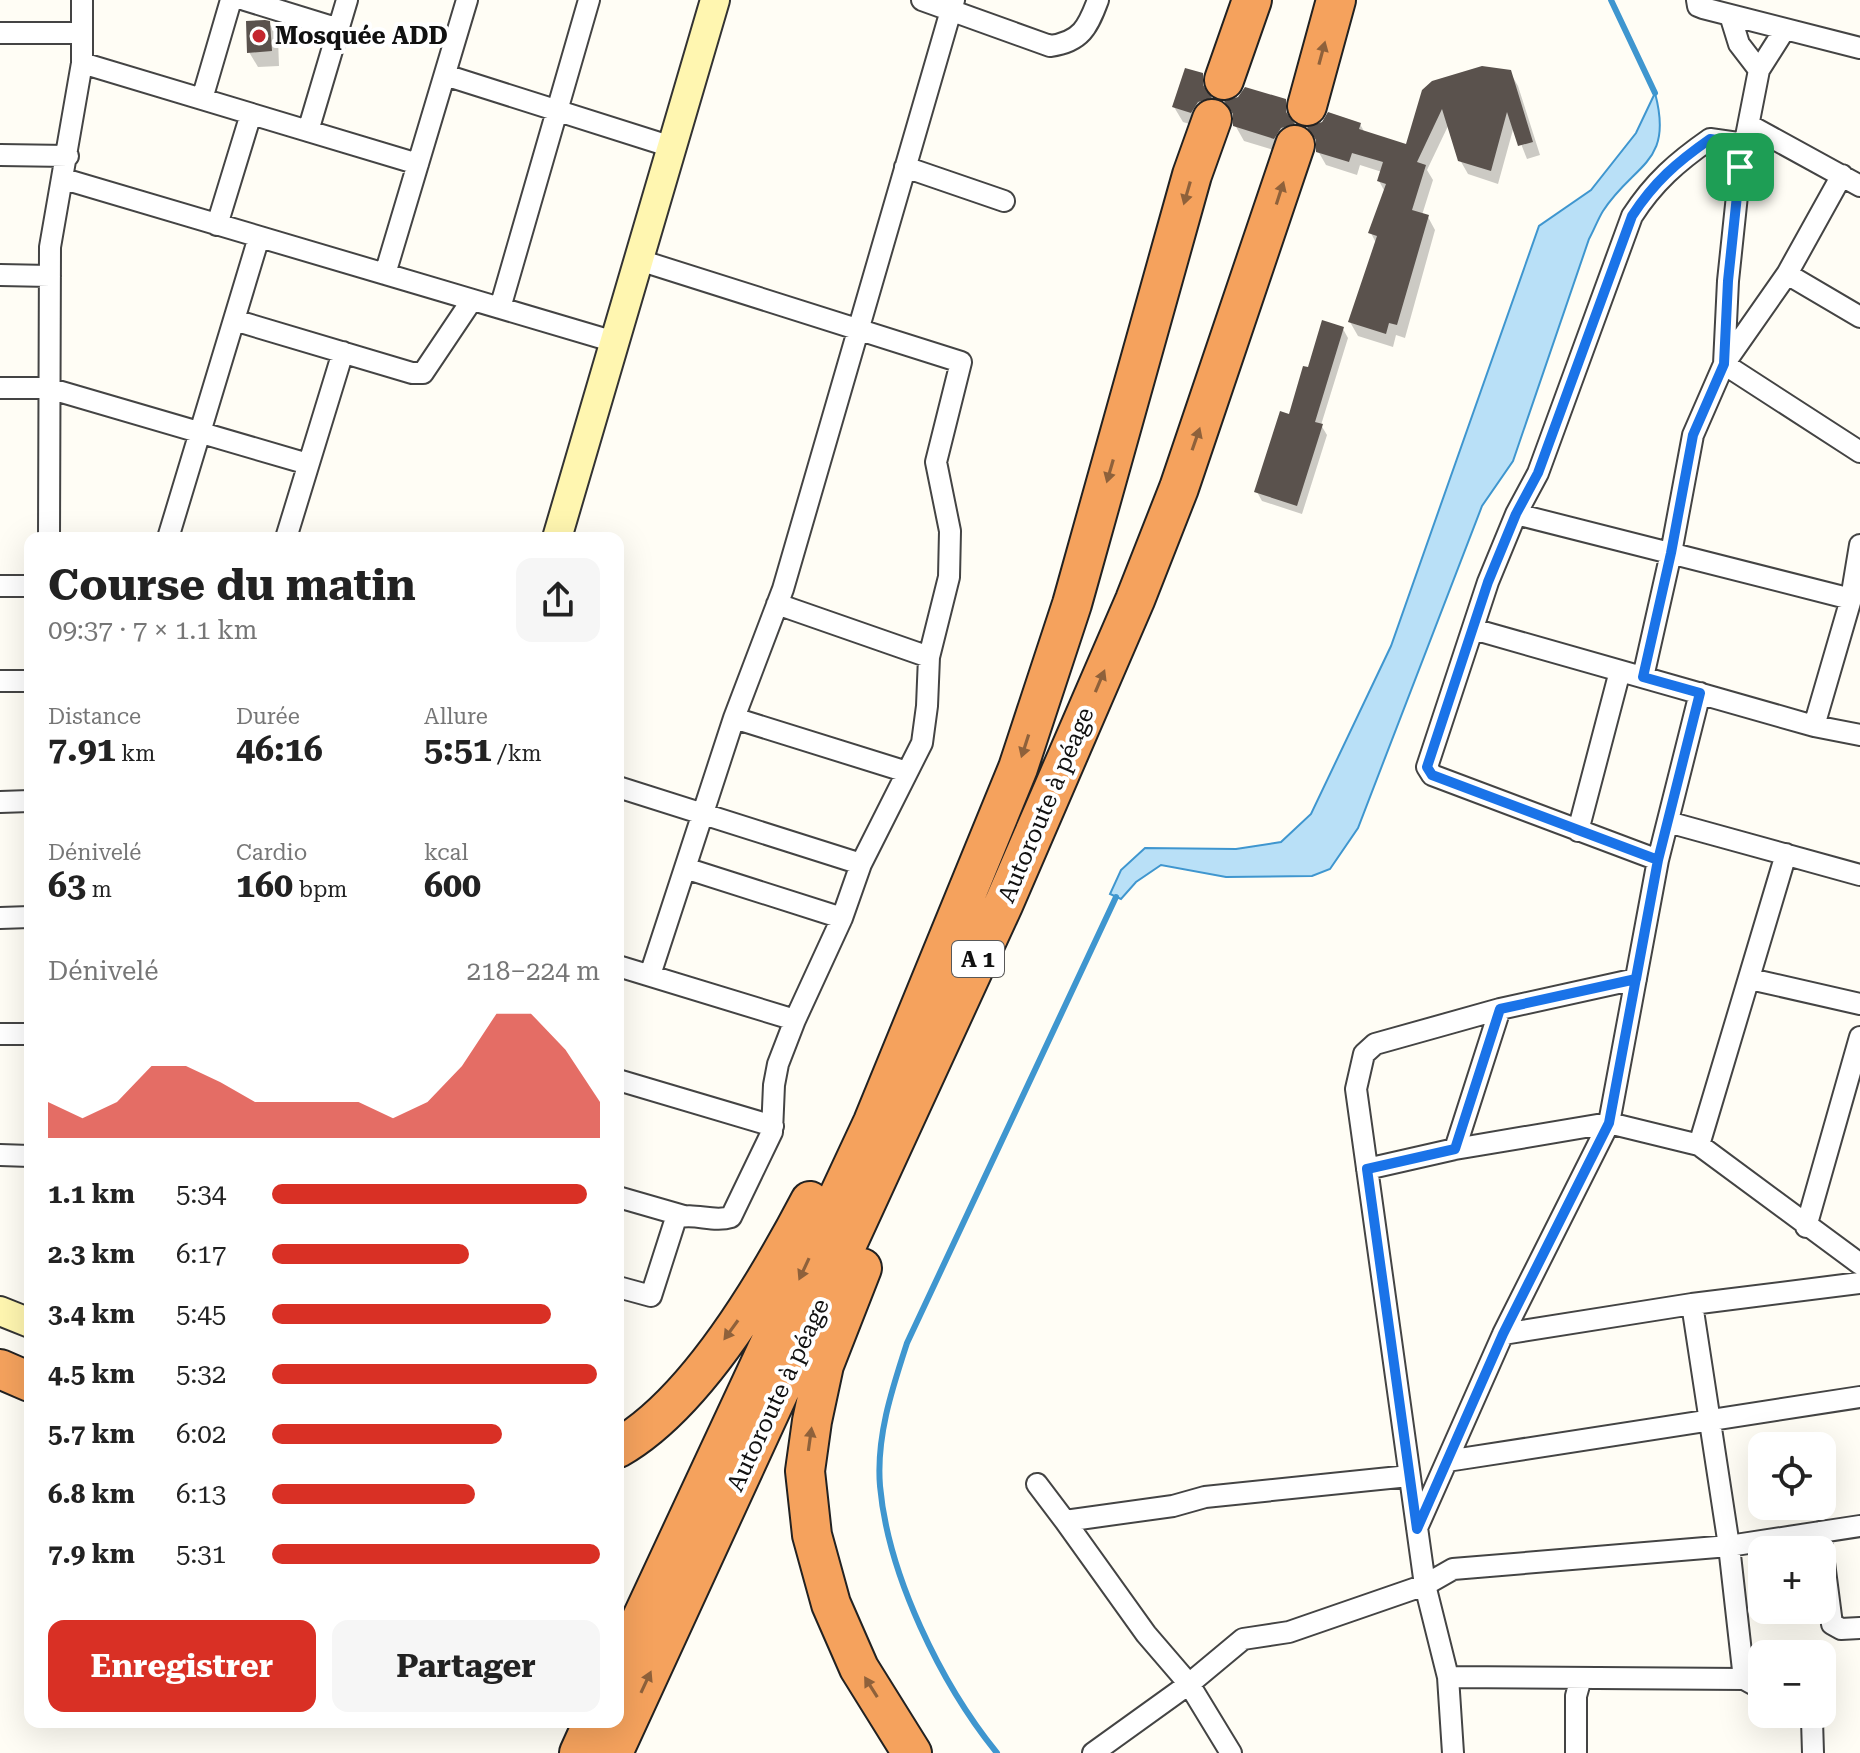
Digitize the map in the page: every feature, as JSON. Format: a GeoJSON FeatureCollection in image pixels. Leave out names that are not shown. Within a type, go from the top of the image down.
{"type":"FeatureCollection","features":[{"type":"Feature","properties":{"kind":"highway"},"geometry":{"type":"LineString","coordinates":[[1224,80],[1252,0]]}},
{"type":"Feature","properties":{"kind":"highway"},"geometry":{"type":"LineString","coordinates":[[1307,106],[1336,0]]}},
{"type":"Feature","properties":{"kind":"highway","name":"A 1"},"geometry":{"type":"LineString","coordinates":[[624,1656],[873,1122],[1018,768],[1072,604],[1188,191],[1212,119]]}},
{"type":"Feature","properties":{"kind":"highway","name":"Autoroute à péage"},"geometry":{"type":"LineString","coordinates":[[613,1753],[1004,903],[1135,600],[1179,488],[1295,145]]}},
{"type":"Feature","properties":{"kind":"highway"},"geometry":{"type":"LineString","coordinates":[[912,1753],[859,1668],[831,1604],[812,1535],[805,1471],[824,1365],[1004,903]]}},
{"type":"Feature","properties":{"kind":"highway"},"geometry":{"type":"LineString","coordinates":[[624,1444],[663,1414],[696,1379],[746,1309],[789,1240],[956,918]]}},
{"type":"Feature","properties":{"kind":"highway"},"geometry":{"type":"LineString","coordinates":[[0,1369],[24,1379]]}},
{"type":"Feature","properties":{"kind":"highway"},"geometry":{"type":"LineString","coordinates":[[579,1753],[590,1728]]}},
{"type":"Feature","properties":{"kind":"street"},"geometry":{"type":"LineString","coordinates":[[49,532],[50,247],[82,63],[82,0]]}},
{"type":"Feature","properties":{"kind":"street"},"geometry":{"type":"LineString","coordinates":[[202,99],[231,0]]}},
{"type":"Feature","properties":{"kind":"street"},"geometry":{"type":"LineString","coordinates":[[245,0],[339,29]]}},
{"type":"Feature","properties":{"kind":"street"},"geometry":{"type":"LineString","coordinates":[[308,131],[347,0]]}},
{"type":"Feature","properties":{"kind":"street"},"geometry":{"type":"LineString","coordinates":[[385,274],[467,0]]}},
{"type":"Feature","properties":{"kind":"street"},"geometry":{"type":"LineString","coordinates":[[500,308],[589,0]]}},
{"type":"Feature","properties":{"kind":"street"},"geometry":{"type":"LineString","coordinates":[[559,532],[715,0]]}},
{"type":"Feature","properties":{"kind":"street"},"geometry":{"type":"LineString","coordinates":[[922,0],[952,4],[1050,46],[1065,44],[1088,28],[1098,0]]}},
{"type":"Feature","properties":{"kind":"street"},"geometry":{"type":"LineString","coordinates":[[1697,0],[1698,6],[1860,48]]}},
{"type":"Feature","properties":{"kind":"street"},"geometry":{"type":"LineString","coordinates":[[650,975],[734,718],[777,604],[952,4]]}},
{"type":"Feature","properties":{"kind":"street"},"geometry":{"type":"LineString","coordinates":[[1730,15],[1739,44],[1759,70]]}},
{"type":"Feature","properties":{"kind":"street"},"geometry":{"type":"LineString","coordinates":[[1724,364],[1728,281],[1740,167],[1759,70],[1785,29]]}},
{"type":"Feature","properties":{"kind":"street"},"geometry":{"type":"LineString","coordinates":[[0,33],[82,33]]}},
{"type":"Feature","properties":{"kind":"street"},"geometry":{"type":"LineString","coordinates":[[82,63],[418,164]]}},
{"type":"Feature","properties":{"kind":"street"},"geometry":{"type":"LineString","coordinates":[[445,75],[672,147]]}},
{"type":"Feature","properties":{"kind":"street"},"geometry":{"type":"LineString","coordinates":[[217,225],[251,114]]}},
{"type":"Feature","properties":{"kind":"street"},"geometry":{"type":"LineString","coordinates":[[1658,860],[1428,772],[1427,767],[1488,582],[1516,514],[1538,473],[1632,216],[1642,200],[1675,163],[1710,139],[1747,134],[1842,175],[1860,186]]}},
{"type":"Feature","properties":{"kind":"street"},"geometry":{"type":"LineString","coordinates":[[0,155],[68,156]]}},
{"type":"Feature","properties":{"kind":"street"},"geometry":{"type":"LineString","coordinates":[[905,167],[1004,201]]}},
{"type":"Feature","properties":{"kind":"street"},"geometry":{"type":"LineString","coordinates":[[1643,677],[1693,435],[1724,364],[1787,274],[1842,175]]}},
{"type":"Feature","properties":{"kind":"street"},"geometry":{"type":"LineString","coordinates":[[64,179],[615,342]]}},
{"type":"Feature","properties":{"kind":"street"},"geometry":{"type":"LineString","coordinates":[[170,532],[259,237]]}},
{"type":"Feature","properties":{"kind":"street"},"geometry":{"type":"LineString","coordinates":[[624,1199],[684,1216],[721,1220],[731,1217],[773,1126],[778,1064],[795,1020],[842,918],[861,864],[922,743],[929,657],[949,577],[950,531],[936,462],[961,362],[639,260]]}},
{"type":"Feature","properties":{"kind":"street"},"geometry":{"type":"LineString","coordinates":[[1787,274],[1860,317]]}},
{"type":"Feature","properties":{"kind":"street"},"geometry":{"type":"LineString","coordinates":[[0,275],[50,276]]}},
{"type":"Feature","properties":{"kind":"street"},"geometry":{"type":"LineString","coordinates":[[234,320],[412,373],[423,373],[472,300]]}},
{"type":"Feature","properties":{"kind":"street"},"geometry":{"type":"LineString","coordinates":[[288,532],[343,352]]}},
{"type":"Feature","properties":{"kind":"street"},"geometry":{"type":"LineString","coordinates":[[1724,364],[1860,452]]}},
{"type":"Feature","properties":{"kind":"street"},"geometry":{"type":"LineString","coordinates":[[0,388],[48,388],[308,464]]}},
{"type":"Feature","properties":{"kind":"street"},"geometry":{"type":"LineString","coordinates":[[1516,514],[1851,599]]}},
{"type":"Feature","properties":{"kind":"street"},"geometry":{"type":"LineString","coordinates":[[1814,726],[1852,622],[1851,599],[1860,545]]}},
{"type":"Feature","properties":{"kind":"street"},"geometry":{"type":"LineString","coordinates":[[0,586],[24,586]]}},
{"type":"Feature","properties":{"kind":"street"},"geometry":{"type":"LineString","coordinates":[[777,604],[929,657]]}},
{"type":"Feature","properties":{"kind":"street"},"geometry":{"type":"LineString","coordinates":[[1473,629],[1814,726],[1860,735]]}},
{"type":"Feature","properties":{"kind":"street"},"geometry":{"type":"LineString","coordinates":[[1578,831],[1620,671]]}},
{"type":"Feature","properties":{"kind":"street"},"geometry":{"type":"LineString","coordinates":[[0,681],[24,681]]}},
{"type":"Feature","properties":{"kind":"street"},"geometry":{"type":"LineString","coordinates":[[1417,1529],[1503,1334],[1609,1123],[1658,860],[1700,693]]}},
{"type":"Feature","properties":{"kind":"street"},"geometry":{"type":"LineString","coordinates":[[734,718],[907,772]]}},
{"type":"Feature","properties":{"kind":"street"},"geometry":{"type":"LineString","coordinates":[[624,789],[861,864]]}},
{"type":"Feature","properties":{"kind":"street"},"geometry":{"type":"LineString","coordinates":[[0,802],[24,801]]}},
{"type":"Feature","properties":{"kind":"street"},"geometry":{"type":"LineString","coordinates":[[1668,822],[1860,875]]}},
{"type":"Feature","properties":{"kind":"street"},"geometry":{"type":"LineString","coordinates":[[1699,1145],[1786,854]]}},
{"type":"Feature","properties":{"kind":"street"},"geometry":{"type":"LineString","coordinates":[[685,868],[842,918]]}},
{"type":"Feature","properties":{"kind":"street"},"geometry":{"type":"LineString","coordinates":[[0,918],[24,917]]}},
{"type":"Feature","properties":{"kind":"street"},"geometry":{"type":"LineString","coordinates":[[624,968],[795,1020]]}},
{"type":"Feature","properties":{"kind":"street"},"geometry":{"type":"LineString","coordinates":[[1453,1753],[1448,1677],[1425,1585],[1356,1089],[1364,1054],[1375,1044],[1500,1009],[1636,979]]}},
{"type":"Feature","properties":{"kind":"street"},"geometry":{"type":"LineString","coordinates":[[1750,979],[1860,1004]]}},
{"type":"Feature","properties":{"kind":"street"},"geometry":{"type":"LineString","coordinates":[[1455,1149],[1500,1009]]}},
{"type":"Feature","properties":{"kind":"street"},"geometry":{"type":"LineString","coordinates":[[0,1034],[24,1034]]}},
{"type":"Feature","properties":{"kind":"street"},"geometry":{"type":"LineString","coordinates":[[1806,1227],[1860,1037]]}},
{"type":"Feature","properties":{"kind":"street"},"geometry":{"type":"LineString","coordinates":[[624,1082],[773,1126]]}},
{"type":"Feature","properties":{"kind":"street"},"geometry":{"type":"LineString","coordinates":[[1367,1169],[1455,1149],[1609,1123],[1699,1145],[1860,1264]]}},
{"type":"Feature","properties":{"kind":"street"},"geometry":{"type":"LineString","coordinates":[[0,1155],[24,1156]]}},
{"type":"Feature","properties":{"kind":"street"},"geometry":{"type":"LineString","coordinates":[[624,1289],[651,1296],[672,1226],[676,1218],[684,1216]]}},
{"type":"Feature","properties":{"kind":"street"},"geometry":{"type":"LineString","coordinates":[[1503,1334],[1692,1304],[1860,1283]]}},
{"type":"Feature","properties":{"kind":"street"},"geometry":{"type":"LineString","coordinates":[[1692,1304],[1748,1655]]}},
{"type":"Feature","properties":{"kind":"street"},"geometry":{"type":"LineString","coordinates":[[0,1311],[24,1321]]}},
{"type":"Feature","properties":{"kind":"street"},"geometry":{"type":"LineString","coordinates":[[1447,1461],[1860,1398]]}},
{"type":"Feature","properties":{"kind":"street"},"geometry":{"type":"LineString","coordinates":[[1065,1521],[1173,1506],[1205,1497],[1409,1476]]}},
{"type":"Feature","properties":{"kind":"street"},"geometry":{"type":"LineString","coordinates":[[1037,1484],[1146,1634],[1189,1684],[1231,1753]]}},
{"type":"Feature","properties":{"kind":"street"},"geometry":{"type":"LineString","coordinates":[[1093,1753],[1189,1684],[1243,1639],[1289,1632],[1425,1585],[1453,1569],[1729,1546],[1860,1526]]}},
{"type":"Feature","properties":{"kind":"street"},"geometry":{"type":"LineString","coordinates":[[1820,1532],[1832,1624],[1841,1629],[1860,1628]]}},
{"type":"Feature","properties":{"kind":"street"},"geometry":{"type":"LineString","coordinates":[[1448,1677],[1748,1684]]}},
{"type":"Feature","properties":{"kind":"street"},"geometry":{"type":"LineString","coordinates":[[1576,1753],[1576,1696],[1581,1678]]}},
{"type":"Feature","properties":{"kind":"street"},"geometry":{"type":"LineString","coordinates":[[1812,1728],[1813,1753]]}},
{"type":"Feature","properties":{"kind":"water"},"geometry":{"type":"Polygon","coordinates":[[[1655,93],[1659,135],[1655,149],[1603,211],[1589,239],[1513,461],[1482,506],[1358,828],[1330,869],[1312,876],[1226,877],[1161,865],[1136,882],[1121,899],[1110,894],[1121,870],[1145,848],[1236,849],[1281,842],[1311,814],[1391,646],[1539,226],[1591,190],[1636,133],[1655,93]]]}},
{"type":"Feature","properties":{"kind":"building","name":"Mosquée ADD"},"geometry":{"type":"Polygon","coordinates":[[[246,21],[270,21],[272,51],[247,53],[246,21]]]}},
{"type":"Feature","properties":{"kind":"building"},"geometry":{"type":"Polygon","coordinates":[[[1482,66],[1511,70],[1533,142],[1518,146],[1507,112],[1491,171],[1458,161],[1442,109],[1417,162],[1426,165],[1412,210],[1429,215],[1397,325],[1389,323],[1386,334],[1348,322],[1377,236],[1368,233],[1386,184],[1377,181],[1383,162],[1352,153],[1349,162],[1316,152],[1316,140],[1307,127],[1322,122],[1328,112],[1361,123],[1359,129],[1406,144],[1422,90],[1432,81],[1482,66]]]}},
{"type":"Feature","properties":{"kind":"building"},"geometry":{"type":"Polygon","coordinates":[[[1185,68],[1203,73],[1203,85],[1212,98],[1198,102],[1191,113],[1172,107],[1185,68]]]}},
{"type":"Feature","properties":{"kind":"building"},"geometry":{"type":"Polygon","coordinates":[[[1245,87],[1286,99],[1286,112],[1295,124],[1281,128],[1274,139],[1233,126],[1233,114],[1224,101],[1238,97],[1245,87]]]}},
{"type":"Feature","properties":{"kind":"building"},"geometry":{"type":"Polygon","coordinates":[[[1322,320],[1344,327],[1315,422],[1323,424],[1297,506],[1254,492],[1280,411],[1289,414],[1303,366],[1308,367],[1322,320]]]}},
{"type":"Feature","properties":{"kind":"waterway"},"geometry":{"type":"LineString","coordinates":[[1611,0],[1655,93]]}},
{"type":"Feature","properties":{"kind":"waterway"},"geometry":{"type":"LineString","coordinates":[[997,1753],[937,1662],[906,1591],[885,1520],[880,1486],[880,1449],[891,1396],[907,1343],[1116,897]]}},
{"type":"Feature","properties":{"kind":"place","name":"Mosquée ADD"},"geometry":{"type":"Point","coordinates":[259,36]}},
{"type":"Feature","properties":{"kind":"route"},"geometry":{"type":"LineString","coordinates":[[1740,167],[1728,281],[1724,364],[1693,435],[1643,677],[1700,693],[1658,860],[1647,919],[1609,1123],[1503,1334],[1417,1529],[1367,1169],[1455,1149],[1500,1009],[1636,979],[1658,860],[1432,775],[1427,767],[1488,582],[1516,514],[1538,473],[1632,216],[1675,163],[1710,139],[1745,144],[1740,167]]}}]}
